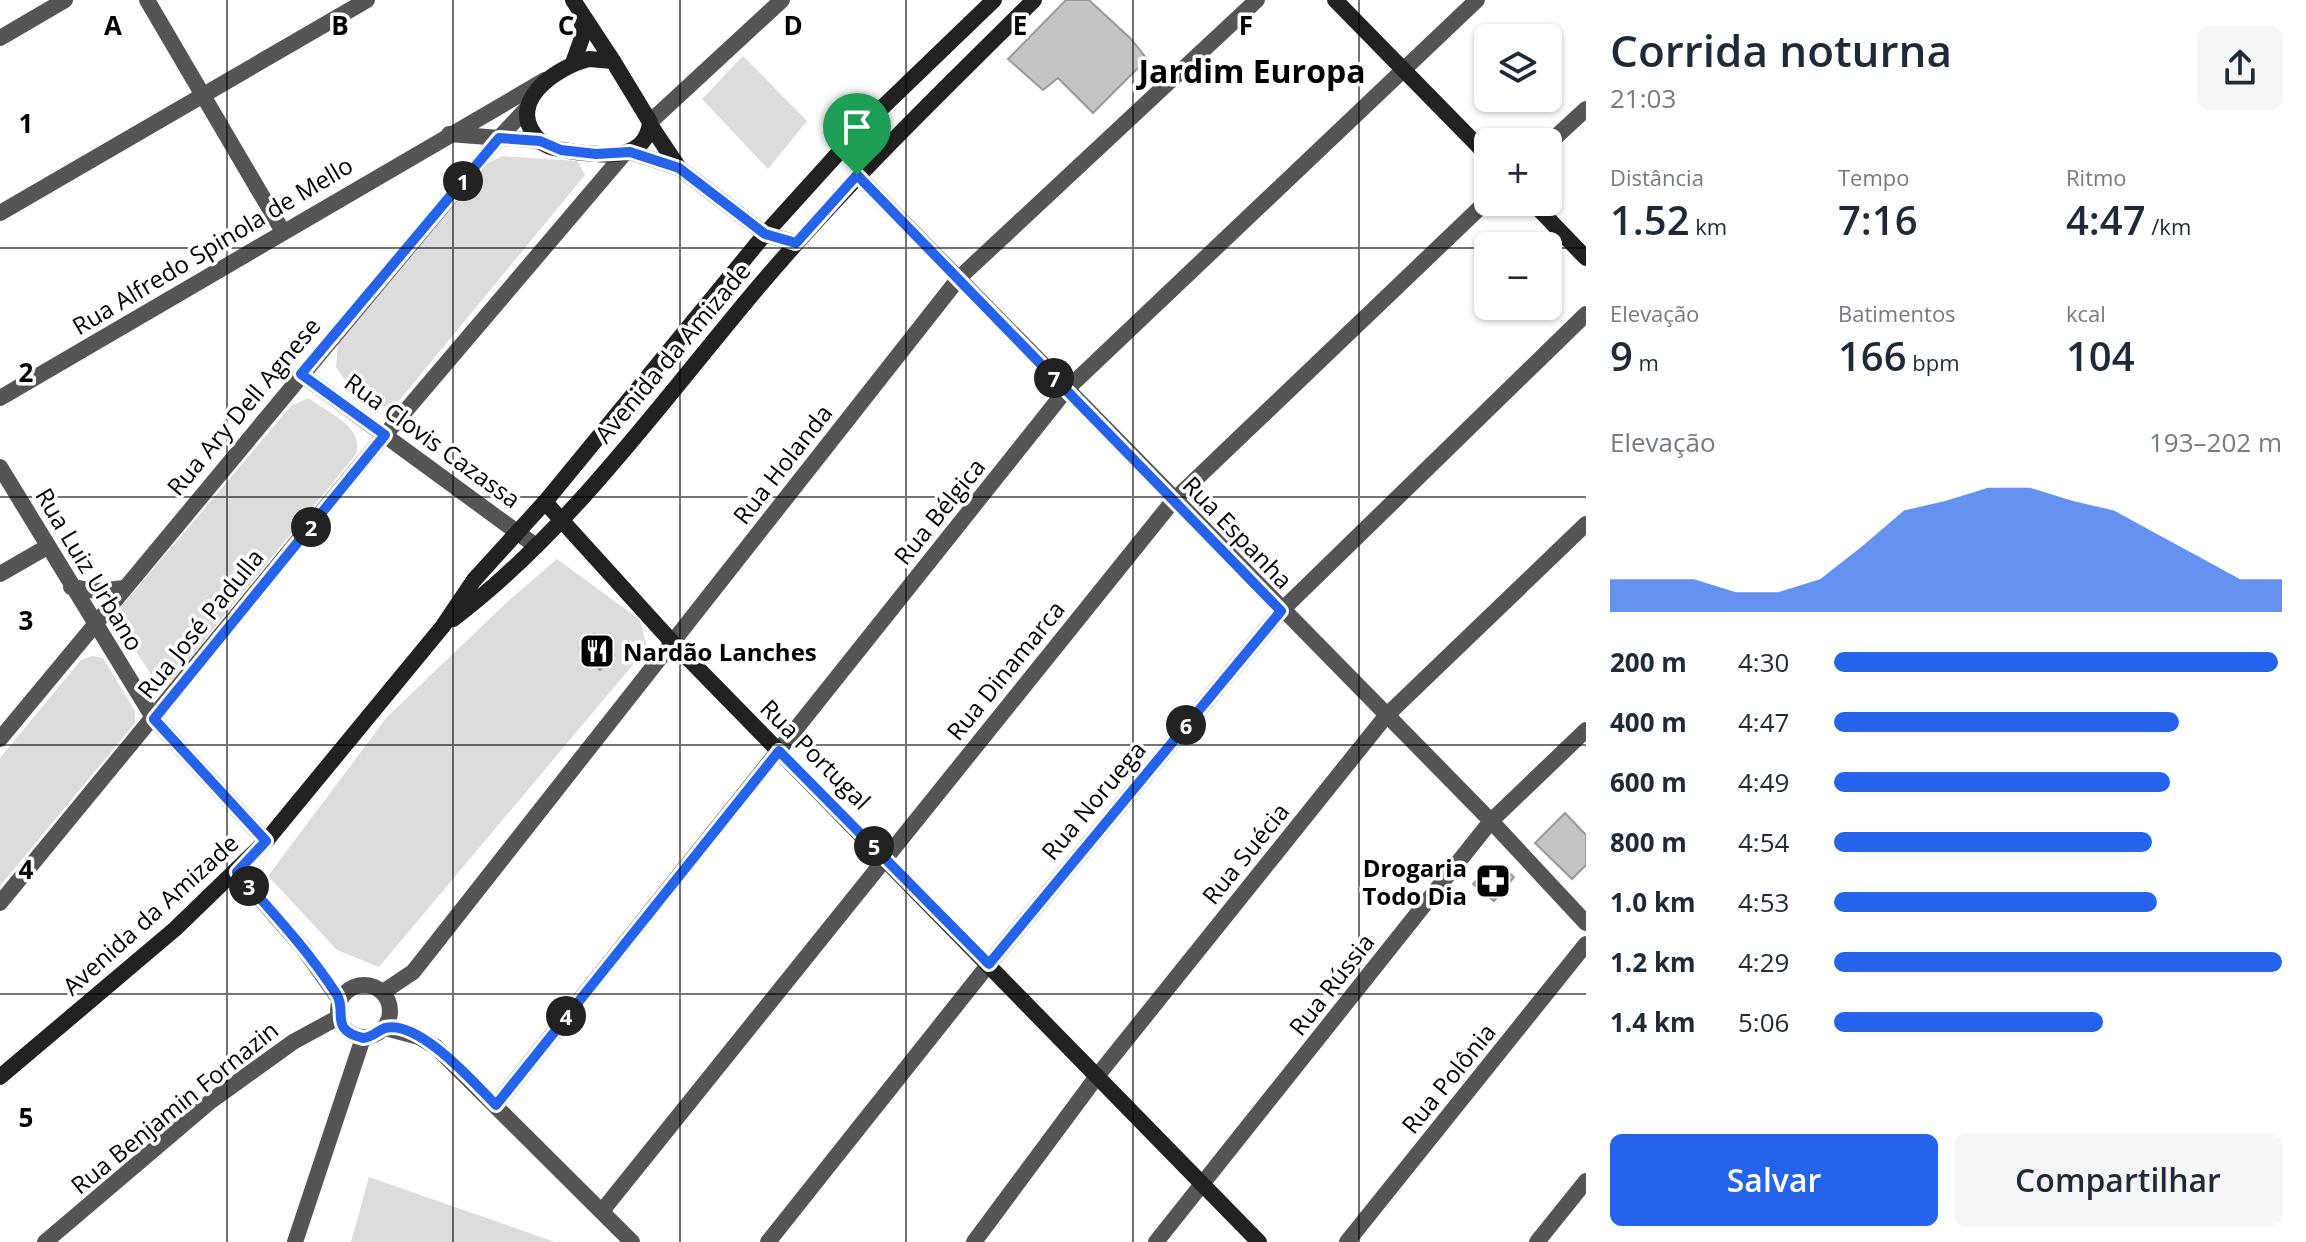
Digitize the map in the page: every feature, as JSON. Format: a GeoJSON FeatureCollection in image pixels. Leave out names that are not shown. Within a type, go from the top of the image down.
{"type":"FeatureCollection","features":[{"type":"Feature","properties":{"kind":"main road","name":"Avenida da Amizade"},"geometry":{"type":"LineString","coordinates":[[0,1077],[237,872],[266,841],[443,626],[474,580],[545,502],[765,234],[861,128],[994,0]]}},
{"type":"Feature","properties":{"kind":"main road","name":"Avenida da Amizade"},"geometry":{"type":"LineString","coordinates":[[443,626],[485,595],[562,520],[857,175],[1034,0]]}},
{"type":"Feature","properties":{"kind":"main road"},"geometry":{"type":"LineString","coordinates":[[1335,0],[1474,142]]}},
{"type":"Feature","properties":{"kind":"main road"},"geometry":{"type":"LineString","coordinates":[[577,6],[679,168],[765,234],[796,243]]}},
{"type":"Feature","properties":{"kind":"main road"},"geometry":{"type":"LineString","coordinates":[[573,63],[583,35],[577,6]]}},
{"type":"Feature","properties":{"kind":"main road"},"geometry":{"type":"LineString","coordinates":[[613,61],[589,59],[573,63],[545,80],[528,107],[540,141],[561,150],[627,153],[679,168]]}},
{"type":"Feature","properties":{"kind":"main road"},"geometry":{"type":"LineString","coordinates":[[627,153],[641,143],[650,124]]}},
{"type":"Feature","properties":{"kind":"main road"},"geometry":{"type":"LineString","coordinates":[[857,175],[848,159],[861,128]]}},
{"type":"Feature","properties":{"kind":"main road"},"geometry":{"type":"LineString","coordinates":[[1546,216],[1586,258]]}},
{"type":"Feature","properties":{"kind":"main road","name":"Rua Portugal"},"geometry":{"type":"LineString","coordinates":[[545,502],[672,642],[1259,1242]]}},
{"type":"Feature","properties":{"kind":"street"},"geometry":{"type":"LineString","coordinates":[[0,38],[65,0]]}},
{"type":"Feature","properties":{"kind":"street"},"geometry":{"type":"LineString","coordinates":[[147,0],[282,230]]}},
{"type":"Feature","properties":{"kind":"street"},"geometry":{"type":"LineString","coordinates":[[0,213],[367,0]]}},
{"type":"Feature","properties":{"kind":"street"},"geometry":{"type":"LineString","coordinates":[[650,124],[782,0]]}},
{"type":"Feature","properties":{"kind":"street","name":"Rua Holanda"},"geometry":{"type":"LineString","coordinates":[[383,992],[413,972],[959,278],[1257,0]]}},
{"type":"Feature","properties":{"kind":"street","name":"Rua Bélgica"},"geometry":{"type":"LineString","coordinates":[[496,1105],[1066,390],[1477,0]]}},
{"type":"Feature","properties":{"kind":"street","name":"Rua Alfredo Spinola de Mello"},"geometry":{"type":"LineString","coordinates":[[0,398],[282,230],[545,80]]}},
{"type":"Feature","properties":{"kind":"street","name":"Rua Ary Dell Agnese"},"geometry":{"type":"LineString","coordinates":[[0,739],[301,374],[528,107]]}},
{"type":"Feature","properties":{"kind":"street"},"geometry":{"type":"LineString","coordinates":[[1562,131],[1586,109]]}},
{"type":"Feature","properties":{"kind":"street"},"geometry":{"type":"LineString","coordinates":[[449,134],[540,141]]}},
{"type":"Feature","properties":{"kind":"street","name":"Rua José Padulla"},"geometry":{"type":"LineString","coordinates":[[0,903],[385,435],[627,153]]}},
{"type":"Feature","properties":{"kind":"street","name":"Rua Espanha"},"geometry":{"type":"LineString","coordinates":[[857,175],[1173,501],[1491,821],[1586,923]]}},
{"type":"Feature","properties":{"kind":"street","name":"Rua Dinamarca"},"geometry":{"type":"LineString","coordinates":[[602,1211],[1173,501],[1474,213]]}},
{"type":"Feature","properties":{"kind":"street","name":"Rua Noruega"},"geometry":{"type":"LineString","coordinates":[[768,1242],[989,964],[1281,611],[1586,314]]}},
{"type":"Feature","properties":{"kind":"street","name":"Rua Clovis Cazassa"},"geometry":{"type":"LineString","coordinates":[[301,374],[536,546]]}},
{"type":"Feature","properties":{"kind":"street","name":"Rua Luiz Urbano"},"geometry":{"type":"LineString","coordinates":[[0,467],[154,719],[266,841]]}},
{"type":"Feature","properties":{"kind":"street","name":"Rua Suécia"},"geometry":{"type":"LineString","coordinates":[[974,1242],[1098,1075],[1386,716],[1586,524]]}},
{"type":"Feature","properties":{"kind":"street"},"geometry":{"type":"LineString","coordinates":[[0,574],[47,547]]}},
{"type":"Feature","properties":{"kind":"street"},"geometry":{"type":"LineString","coordinates":[[71,587],[97,591],[124,588]]}},
{"type":"Feature","properties":{"kind":"street","name":"Rua Rússia"},"geometry":{"type":"LineString","coordinates":[[1156,1242],[1491,821],[1586,730]]}},
{"type":"Feature","properties":{"kind":"street"},"geometry":{"type":"LineString","coordinates":[[237,872],[303,948],[339,1009],[347,1031],[363,1038]]}},
{"type":"Feature","properties":{"kind":"street","name":"Rua Polônia"},"geometry":{"type":"LineString","coordinates":[[1347,1242],[1586,944]]}},
{"type":"Feature","properties":{"kind":"street"},"geometry":{"type":"LineString","coordinates":[[339,1009],[354,986],[364,984],[383,992],[390,1006],[385,1028]]}},
{"type":"Feature","properties":{"kind":"street","name":"Rua Benjamin Fornazin"},"geometry":{"type":"LineString","coordinates":[[45,1242],[211,1101],[339,1009]]}},
{"type":"Feature","properties":{"kind":"street"},"geometry":{"type":"LineString","coordinates":[[282,1242],[298,1234],[363,1038],[385,1028],[410,1034],[436,1047],[632,1242]]}},
{"type":"Feature","properties":{"kind":"street"},"geometry":{"type":"LineString","coordinates":[[1537,1242],[1586,1181]]}},
{"type":"Feature","properties":{"kind":"shaded area"},"geometry":{"type":"Polygon","coordinates":[[[743,56],[807,121],[768,169],[702,99],[743,56]]]}},
{"type":"Feature","properties":{"kind":"shaded area"},"geometry":{"type":"Polygon","coordinates":[[[502,156],[577,161],[585,175],[398,402],[390,406],[372,403],[347,382],[336,367],[338,344],[487,164],[502,156]]]}},
{"type":"Feature","properties":{"kind":"shaded area"},"geometry":{"type":"Polygon","coordinates":[[[308,398],[350,428],[357,444],[356,454],[172,680],[156,682],[122,630],[121,607],[291,406],[308,398]]]}},
{"type":"Feature","properties":{"kind":"shaded area"},"geometry":{"type":"Polygon","coordinates":[[[557,559],[640,620],[647,648],[379,967],[337,950],[268,876],[387,717],[506,603],[557,559]]]}},
{"type":"Feature","properties":{"kind":"shaded area"},"geometry":{"type":"Polygon","coordinates":[[[92,656],[103,658],[135,711],[135,723],[0,886],[0,758],[81,660],[92,656]]]}},
{"type":"Feature","properties":{"kind":"shaded area"},"geometry":{"type":"Polygon","coordinates":[[[369,1177],[555,1242],[351,1242],[369,1177]]]}},
{"type":"Feature","properties":{"kind":"building"},"geometry":{"type":"Polygon","coordinates":[[[1066,0],[1089,0],[1131,39],[1147,59],[1093,113],[1058,78],[1043,90],[1008,59],[1066,0]]]}},
{"type":"Feature","properties":{"kind":"building","name":"Nardão Lanches"},"geometry":{"type":"Polygon","coordinates":[[[594,634],[614,655],[600,670],[580,648],[594,634]]]}},
{"type":"Feature","properties":{"kind":"building"},"geometry":{"type":"Polygon","coordinates":[[[1565,813],[1586,835],[1586,865],[1572,879],[1535,843],[1565,813]]]}},
{"type":"Feature","properties":{"kind":"building","name":"Drogaria Todo Dia"},"geometry":{"type":"Polygon","coordinates":[[[1492,865],[1500,865],[1514,877],[1494,901],[1473,884],[1492,865]]]}},
{"type":"Feature","properties":{"kind":"place","name":"Nardão Lanches"},"geometry":{"type":"Point","coordinates":[597,651]}},
{"type":"Feature","properties":{"kind":"place","name":"Drogaria Todo Dia"},"geometry":{"type":"Point","coordinates":[1493,881]}},
{"type":"Feature","properties":{"kind":"district","name":"Jardim Europa"},"geometry":{"type":"Point","coordinates":[1252,70]}},
{"type":"Feature","properties":{"kind":"route"},"geometry":{"type":"LineString","coordinates":[[499,138],[540,141],[561,150],[596,154],[630,152],[679,168],[765,234],[796,243],[857,175],[1281,611],[989,964],[779,751],[496,1105],[436,1047],[419,1037],[385,1028],[379,1034],[363,1038],[347,1031],[339,1017],[340,1000],[322,973],[237,872],[266,841],[154,719],[385,435],[301,374],[499,138]]}}]}
